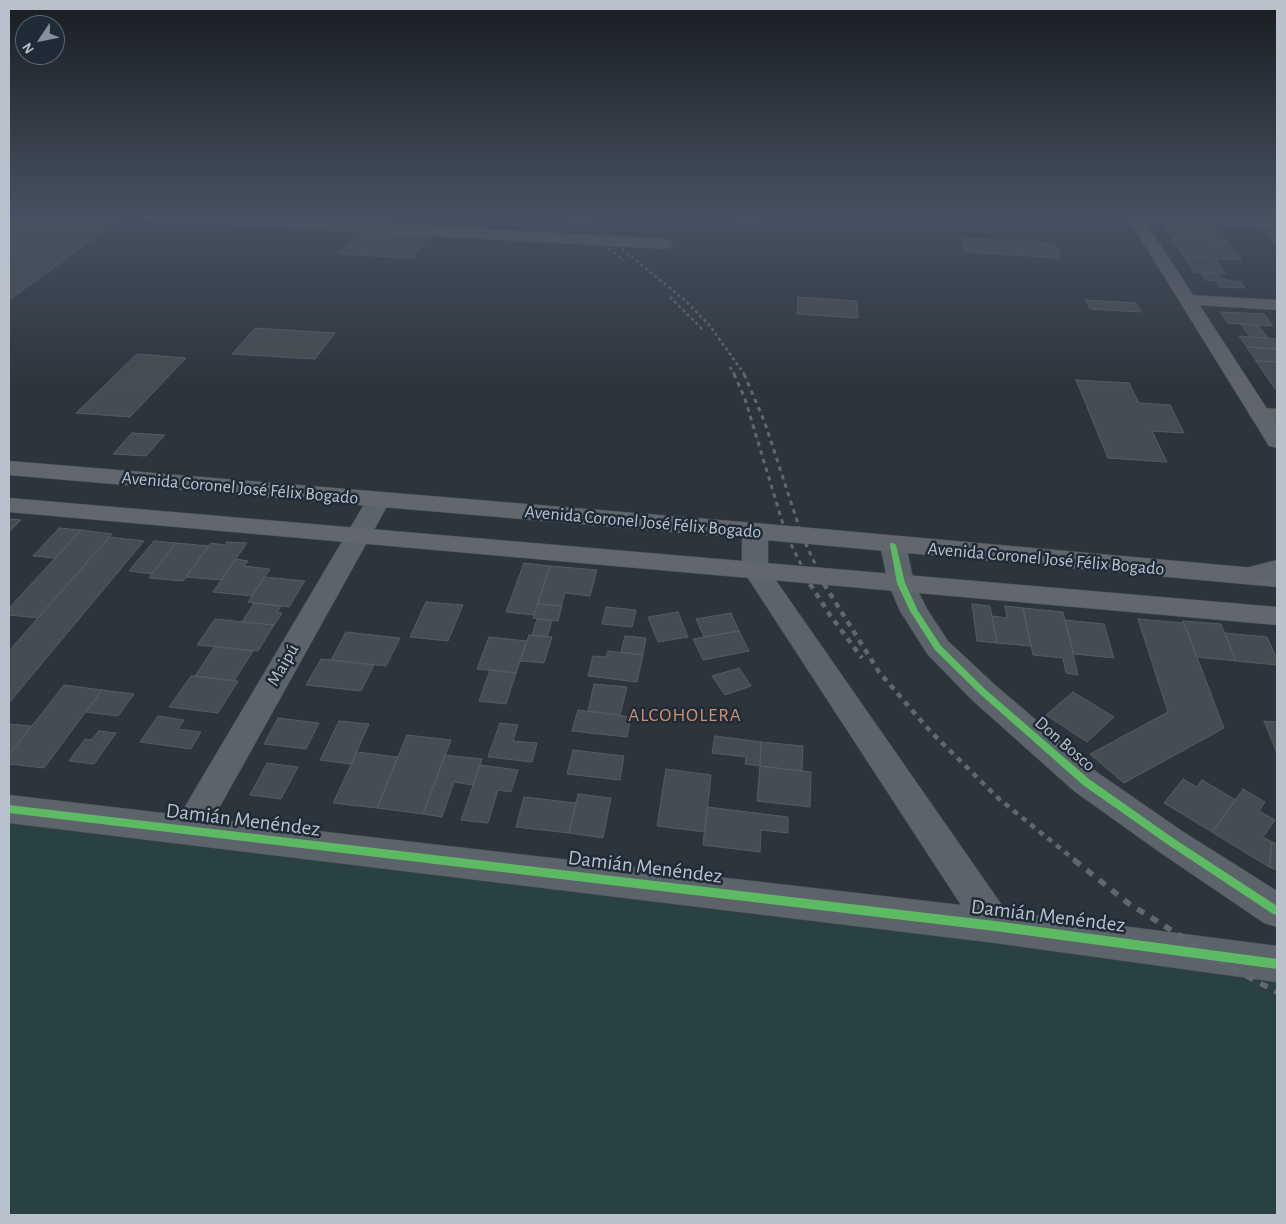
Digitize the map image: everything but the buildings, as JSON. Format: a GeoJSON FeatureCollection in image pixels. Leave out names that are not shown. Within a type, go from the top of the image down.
{"type":"FeatureCollection","features":[{"type":"Feature","properties":{"kind":"main road"},"geometry":{"type":"LineString","coordinates":[[1170,272],[1269,414],[1277,441]]}},
{"type":"Feature","properties":{"kind":"main road"},"geometry":{"type":"LineString","coordinates":[[1188,300],[1277,305]]}},
{"type":"Feature","properties":{"kind":"main road","name":"Avenida Coronel José Félix Bogado"},"geometry":{"type":"LineString","coordinates":[[9,468],[755,531],[1277,579]]}},
{"type":"Feature","properties":{"kind":"main road","name":"Avenida Coronel José Félix Bogado"},"geometry":{"type":"LineString","coordinates":[[9,505],[1277,616]]}},
{"type":"Feature","properties":{"kind":"main road"},"geometry":{"type":"LineString","coordinates":[[1246,576],[1277,568]]}},
{"type":"Feature","properties":{"kind":"street","name":"Maipú"},"geometry":{"type":"LineString","coordinates":[[189,831],[378,500]]}},
{"type":"Feature","properties":{"kind":"street"},"geometry":{"type":"LineString","coordinates":[[755,531],[755,569],[995,926]]}},
{"type":"Feature","properties":{"kind":"street","name":"Don Bosco"},"geometry":{"type":"LineString","coordinates":[[892,545],[901,583],[914,611],[938,648],[983,692],[1086,782],[1170,841],[1277,911]]}},
{"type":"Feature","properties":{"kind":"street","name":"Damián Menéndez"},"geometry":{"type":"LineString","coordinates":[[9,809],[995,926],[1277,964]]}},
{"type":"Feature","properties":{"kind":"green space"},"geometry":{"type":"Polygon","coordinates":[[[9,820],[1057,951],[1277,975],[1277,1215],[9,1215],[9,820]]]}},
{"type":"Feature","properties":{"kind":"railway"},"geometry":{"type":"LineString","coordinates":[[650,272],[686,301],[710,326],[745,375]]}},
{"type":"Feature","properties":{"kind":"railway"},"geometry":{"type":"LineString","coordinates":[[670,297],[702,329]]}},
{"type":"Feature","properties":{"kind":"railway"},"geometry":{"type":"LineString","coordinates":[[730,367],[735,375]]}},
{"type":"Feature","properties":{"kind":"railway"},"geometry":{"type":"LineString","coordinates":[[734,374],[745,399],[786,534],[811,585]]}},
{"type":"Feature","properties":{"kind":"railway"},"geometry":{"type":"LineString","coordinates":[[744,374],[765,423],[802,536],[825,585]]}},
{"type":"Feature","properties":{"kind":"railway"},"geometry":{"type":"LineString","coordinates":[[810,584],[862,658]]}},
{"type":"Feature","properties":{"kind":"railway"},"geometry":{"type":"LineString","coordinates":[[824,584],[879,672],[930,731],[999,799],[1076,861]]}},
{"type":"Feature","properties":{"kind":"railway"},"geometry":{"type":"LineString","coordinates":[[1074,860],[1128,903],[1235,970],[1277,992]]}},
{"type":"Feature","properties":{"kind":"cycle path"},"geometry":{"type":"LineString","coordinates":[[893,545],[901,583],[914,611],[938,648],[983,692],[1086,782],[1170,841],[1277,911]]}},
{"type":"Feature","properties":{"kind":"cycle path"},"geometry":{"type":"LineString","coordinates":[[9,809],[995,926],[1277,964]]}},
{"type":"Feature","properties":{"kind":"district","name":"ALCOHOLERA"},"geometry":{"type":"Point","coordinates":[685,715]}}]}
